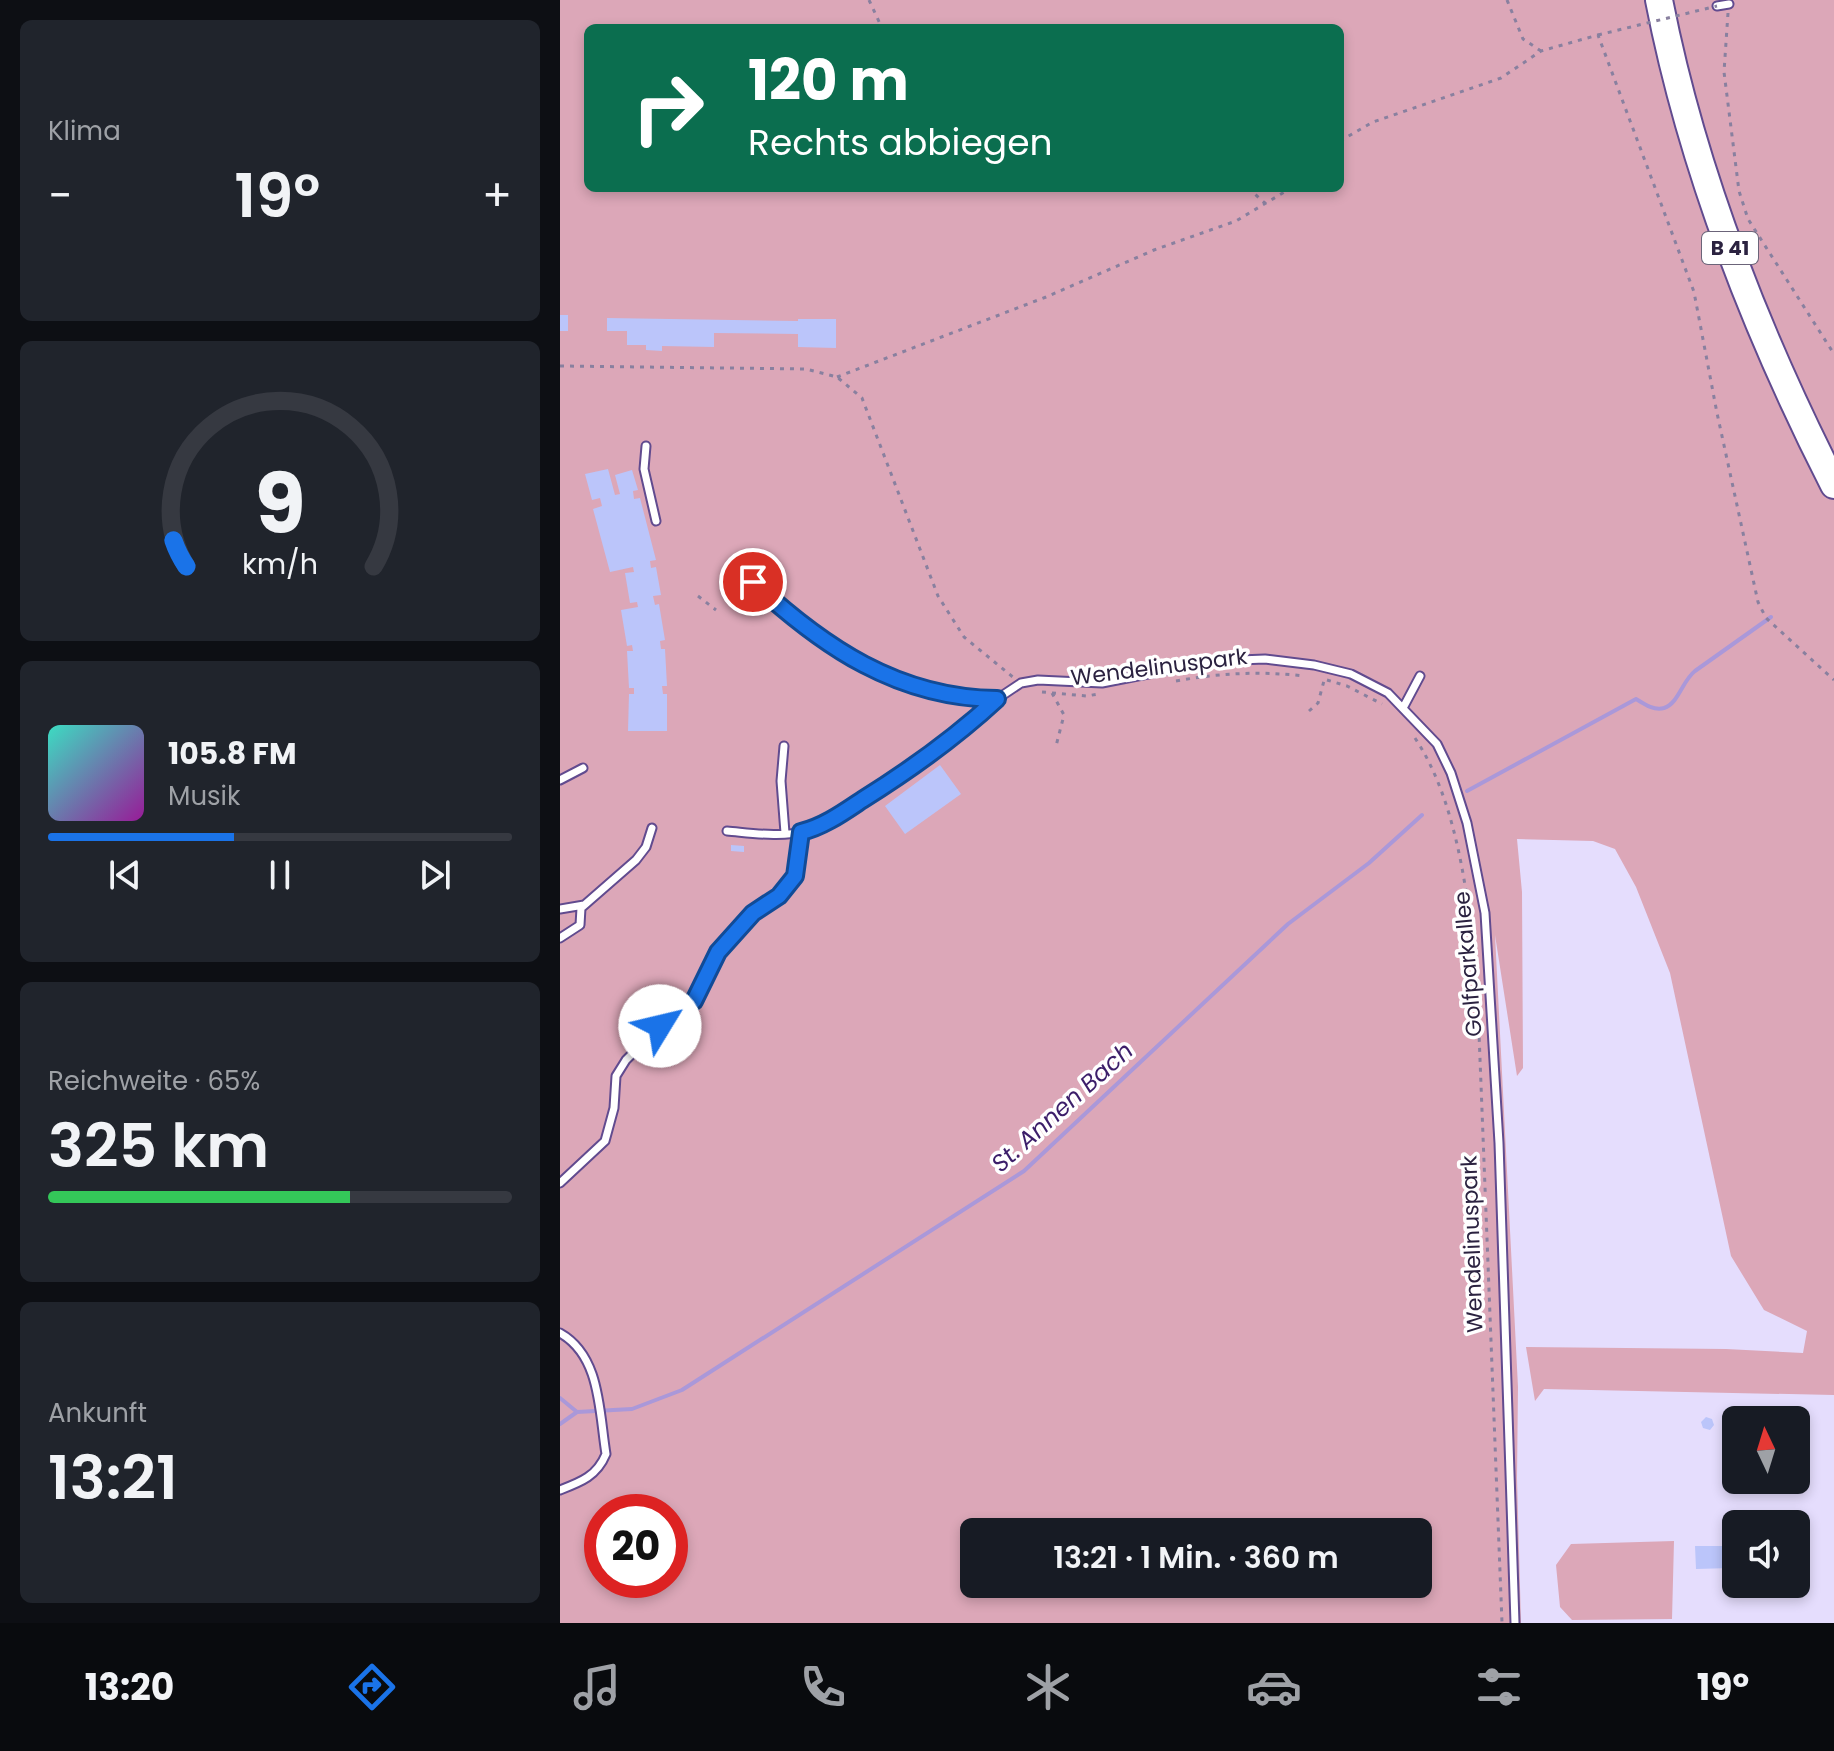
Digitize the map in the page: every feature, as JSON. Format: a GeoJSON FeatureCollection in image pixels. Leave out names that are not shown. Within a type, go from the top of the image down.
{"type":"FeatureCollection","features":[{"type":"Feature","properties":{"kind":"highway","name":"B 41"},"geometry":{"type":"LineString","coordinates":[[1659,0],[1669,51],[1706,181],[1753,310],[1834,485]]}},
{"type":"Feature","properties":{"kind":"lane"},"geometry":{"type":"LineString","coordinates":[[1717,6],[1729,4]]}},
{"type":"Feature","properties":{"kind":"lane"},"geometry":{"type":"LineString","coordinates":[[646,446],[644,469],[656,521]]}},
{"type":"Feature","properties":{"kind":"lane"},"geometry":{"type":"LineString","coordinates":[[737,575],[753,582],[817,637],[863,665],[911,685],[938,692],[966,699],[997,699]]}},
{"type":"Feature","properties":{"kind":"lane","name":"Golfparkallee"},"geometry":{"type":"LineString","coordinates":[[1021,683],[1038,680],[1102,683],[1214,661],[1265,659],[1314,665],[1351,674],[1388,693],[1437,744],[1451,773],[1467,823],[1485,913],[1499,1143],[1515,1623]]}},
{"type":"Feature","properties":{"kind":"lane"},"geometry":{"type":"LineString","coordinates":[[1403,708],[1420,676]]}},
{"type":"Feature","properties":{"kind":"lane"},"geometry":{"type":"LineString","coordinates":[[727,831],[801,832],[838,815],[905,773],[1021,683]]}},
{"type":"Feature","properties":{"kind":"lane"},"geometry":{"type":"LineString","coordinates":[[784,746],[781,781],[785,833]]}},
{"type":"Feature","properties":{"kind":"lane"},"geometry":{"type":"LineString","coordinates":[[560,780],[583,768]]}},
{"type":"Feature","properties":{"kind":"lane"},"geometry":{"type":"LineString","coordinates":[[560,938],[580,925],[581,908],[636,860],[646,847],[652,828]]}},
{"type":"Feature","properties":{"kind":"lane"},"geometry":{"type":"LineString","coordinates":[[560,1183],[605,1141],[614,1108],[616,1076],[626,1060],[660,1026],[694,1001],[718,952],[753,913],[779,896],[795,876],[801,832]]}},
{"type":"Feature","properties":{"kind":"lane"},"geometry":{"type":"LineString","coordinates":[[560,909],[584,905]]}},
{"type":"Feature","properties":{"kind":"lane"},"geometry":{"type":"LineString","coordinates":[[560,1333],[579,1346],[592,1369],[606,1454],[601,1467],[584,1481],[560,1490]]}},
{"type":"Feature","properties":{"kind":"path"},"geometry":{"type":"LineString","coordinates":[[869,0],[880,24]]}},
{"type":"Feature","properties":{"kind":"path"},"geometry":{"type":"LineString","coordinates":[[1507,0],[1523,39],[1541,51]]}},
{"type":"Feature","properties":{"kind":"path"},"geometry":{"type":"LineString","coordinates":[[1729,4],[1724,72],[1739,191],[1748,219],[1834,354]]}},
{"type":"Feature","properties":{"kind":"path"},"geometry":{"type":"LineString","coordinates":[[1344,139],[1373,122],[1501,78],[1541,51],[1717,6]]}},
{"type":"Feature","properties":{"kind":"path"},"geometry":{"type":"LineString","coordinates":[[1598,35],[1694,292],[1752,584],[1768,620],[1834,680]]}},
{"type":"Feature","properties":{"kind":"path"},"geometry":{"type":"LineString","coordinates":[[1252,192],[1266,204]]}},
{"type":"Feature","properties":{"kind":"path"},"geometry":{"type":"LineString","coordinates":[[560,366],[806,369],[837,377],[1046,297],[1154,250],[1236,221],[1285,192]]}},
{"type":"Feature","properties":{"kind":"path","name":"Wendelinuspark"},"geometry":{"type":"LineString","coordinates":[[837,377],[862,398],[938,596],[964,637],[1021,683],[1052,693],[1101,694]]}},
{"type":"Feature","properties":{"kind":"path"},"geometry":{"type":"LineString","coordinates":[[698,596],[716,610]]}},
{"type":"Feature","properties":{"kind":"path","name":"Wendelinuspark"},"geometry":{"type":"LineString","coordinates":[[1175,681],[1218,673],[1312,676]]}},
{"type":"Feature","properties":{"kind":"path"},"geometry":{"type":"LineString","coordinates":[[1309,711],[1318,703],[1325,680],[1347,686],[1384,705]]}},
{"type":"Feature","properties":{"kind":"path"},"geometry":{"type":"LineString","coordinates":[[1052,693],[1064,715],[1056,746]]}},
{"type":"Feature","properties":{"kind":"path","name":"Wendelinuspark"},"geometry":{"type":"LineString","coordinates":[[1408,729],[1425,753],[1439,784],[1452,829],[1470,919],[1477,982],[1502,1623]]}},
{"type":"Feature","properties":{"kind":"shaded area"},"geometry":{"type":"Polygon","coordinates":[[[560,0],[1834,0],[1834,1395],[1544,1389],[1535,1401],[1526,1347],[1803,1353],[1807,1331],[1764,1310],[1731,1256],[1670,973],[1636,887],[1615,849],[1593,841],[1517,839],[1522,892],[1523,1068],[1517,1076],[1495,935],[1518,1387],[1521,1623],[560,1623],[560,0]]]}},
{"type":"Feature","properties":{"kind":"shaded area"},"geometry":{"type":"Polygon","coordinates":[[[1674,1541],[1672,1619],[1572,1620],[1560,1607],[1556,1565],[1571,1544],[1674,1541]]]}},
{"type":"Feature","properties":{"kind":"building"},"geometry":{"type":"Polygon","coordinates":[[[560,315],[568,315],[568,331],[560,331],[560,315]]]}},
{"type":"Feature","properties":{"kind":"building"},"geometry":{"type":"Polygon","coordinates":[[[607,318],[836,319],[836,348],[798,347],[798,334],[714,333],[714,347],[662,346],[662,351],[646,350],[646,345],[627,345],[627,331],[607,331],[607,318]]]}},
{"type":"Feature","properties":{"kind":"building"},"geometry":{"type":"Polygon","coordinates":[[[608,469],[615,495],[620,494],[615,475],[632,470],[638,490],[633,491],[634,499],[640,498],[656,560],[650,561],[651,568],[656,567],[661,595],[653,596],[655,605],[659,604],[665,640],[660,641],[661,649],[665,649],[667,686],[662,686],[663,694],[667,694],[667,731],[628,731],[629,694],[634,694],[634,688],[629,688],[627,651],[633,651],[632,645],[627,646],[621,610],[638,607],[637,602],[630,603],[625,573],[634,572],[633,567],[610,572],[593,509],[602,506],[600,498],[592,500],[585,474],[608,469]]]}},
{"type":"Feature","properties":{"kind":"building"},"geometry":{"type":"Polygon","coordinates":[[[940,765],[961,794],[905,834],[885,806],[940,765]]]}},
{"type":"Feature","properties":{"kind":"building"},"geometry":{"type":"Polygon","coordinates":[[[731,845],[744,846],[744,852],[731,851],[731,845]]]}},
{"type":"Feature","properties":{"kind":"building"},"geometry":{"type":"Polygon","coordinates":[[[1706,1417],[1712,1419],[1714,1425],[1710,1430],[1703,1428],[1701,1422],[1706,1417]]]}},
{"type":"Feature","properties":{"kind":"building"},"geometry":{"type":"Polygon","coordinates":[[[1695,1546],[1722,1546],[1722,1568],[1696,1569],[1695,1546]]]}},
{"type":"Feature","properties":{"kind":"waterway","name":"St. Annen Bach"},"geometry":{"type":"LineString","coordinates":[[1467,791],[1636,699],[1657,709],[1664,708],[1677,697],[1695,671],[1771,617]]}},
{"type":"Feature","properties":{"kind":"waterway","name":"St. Annen Bach"},"geometry":{"type":"LineString","coordinates":[[560,1424],[577,1412],[632,1409],[682,1390],[1024,1171],[1288,924],[1369,863],[1422,815]]}},
{"type":"Feature","properties":{"kind":"waterway"},"geometry":{"type":"LineString","coordinates":[[560,1398],[577,1412]]}},
{"type":"Feature","properties":{"kind":"route"},"geometry":{"type":"LineString","coordinates":[[660,1026],[694,1001],[718,952],[753,913],[779,896],[795,876],[801,832],[838,815],[905,773],[971,723],[997,699],[966,699],[938,692],[911,685],[863,665],[817,637],[753,582]]}}]}
